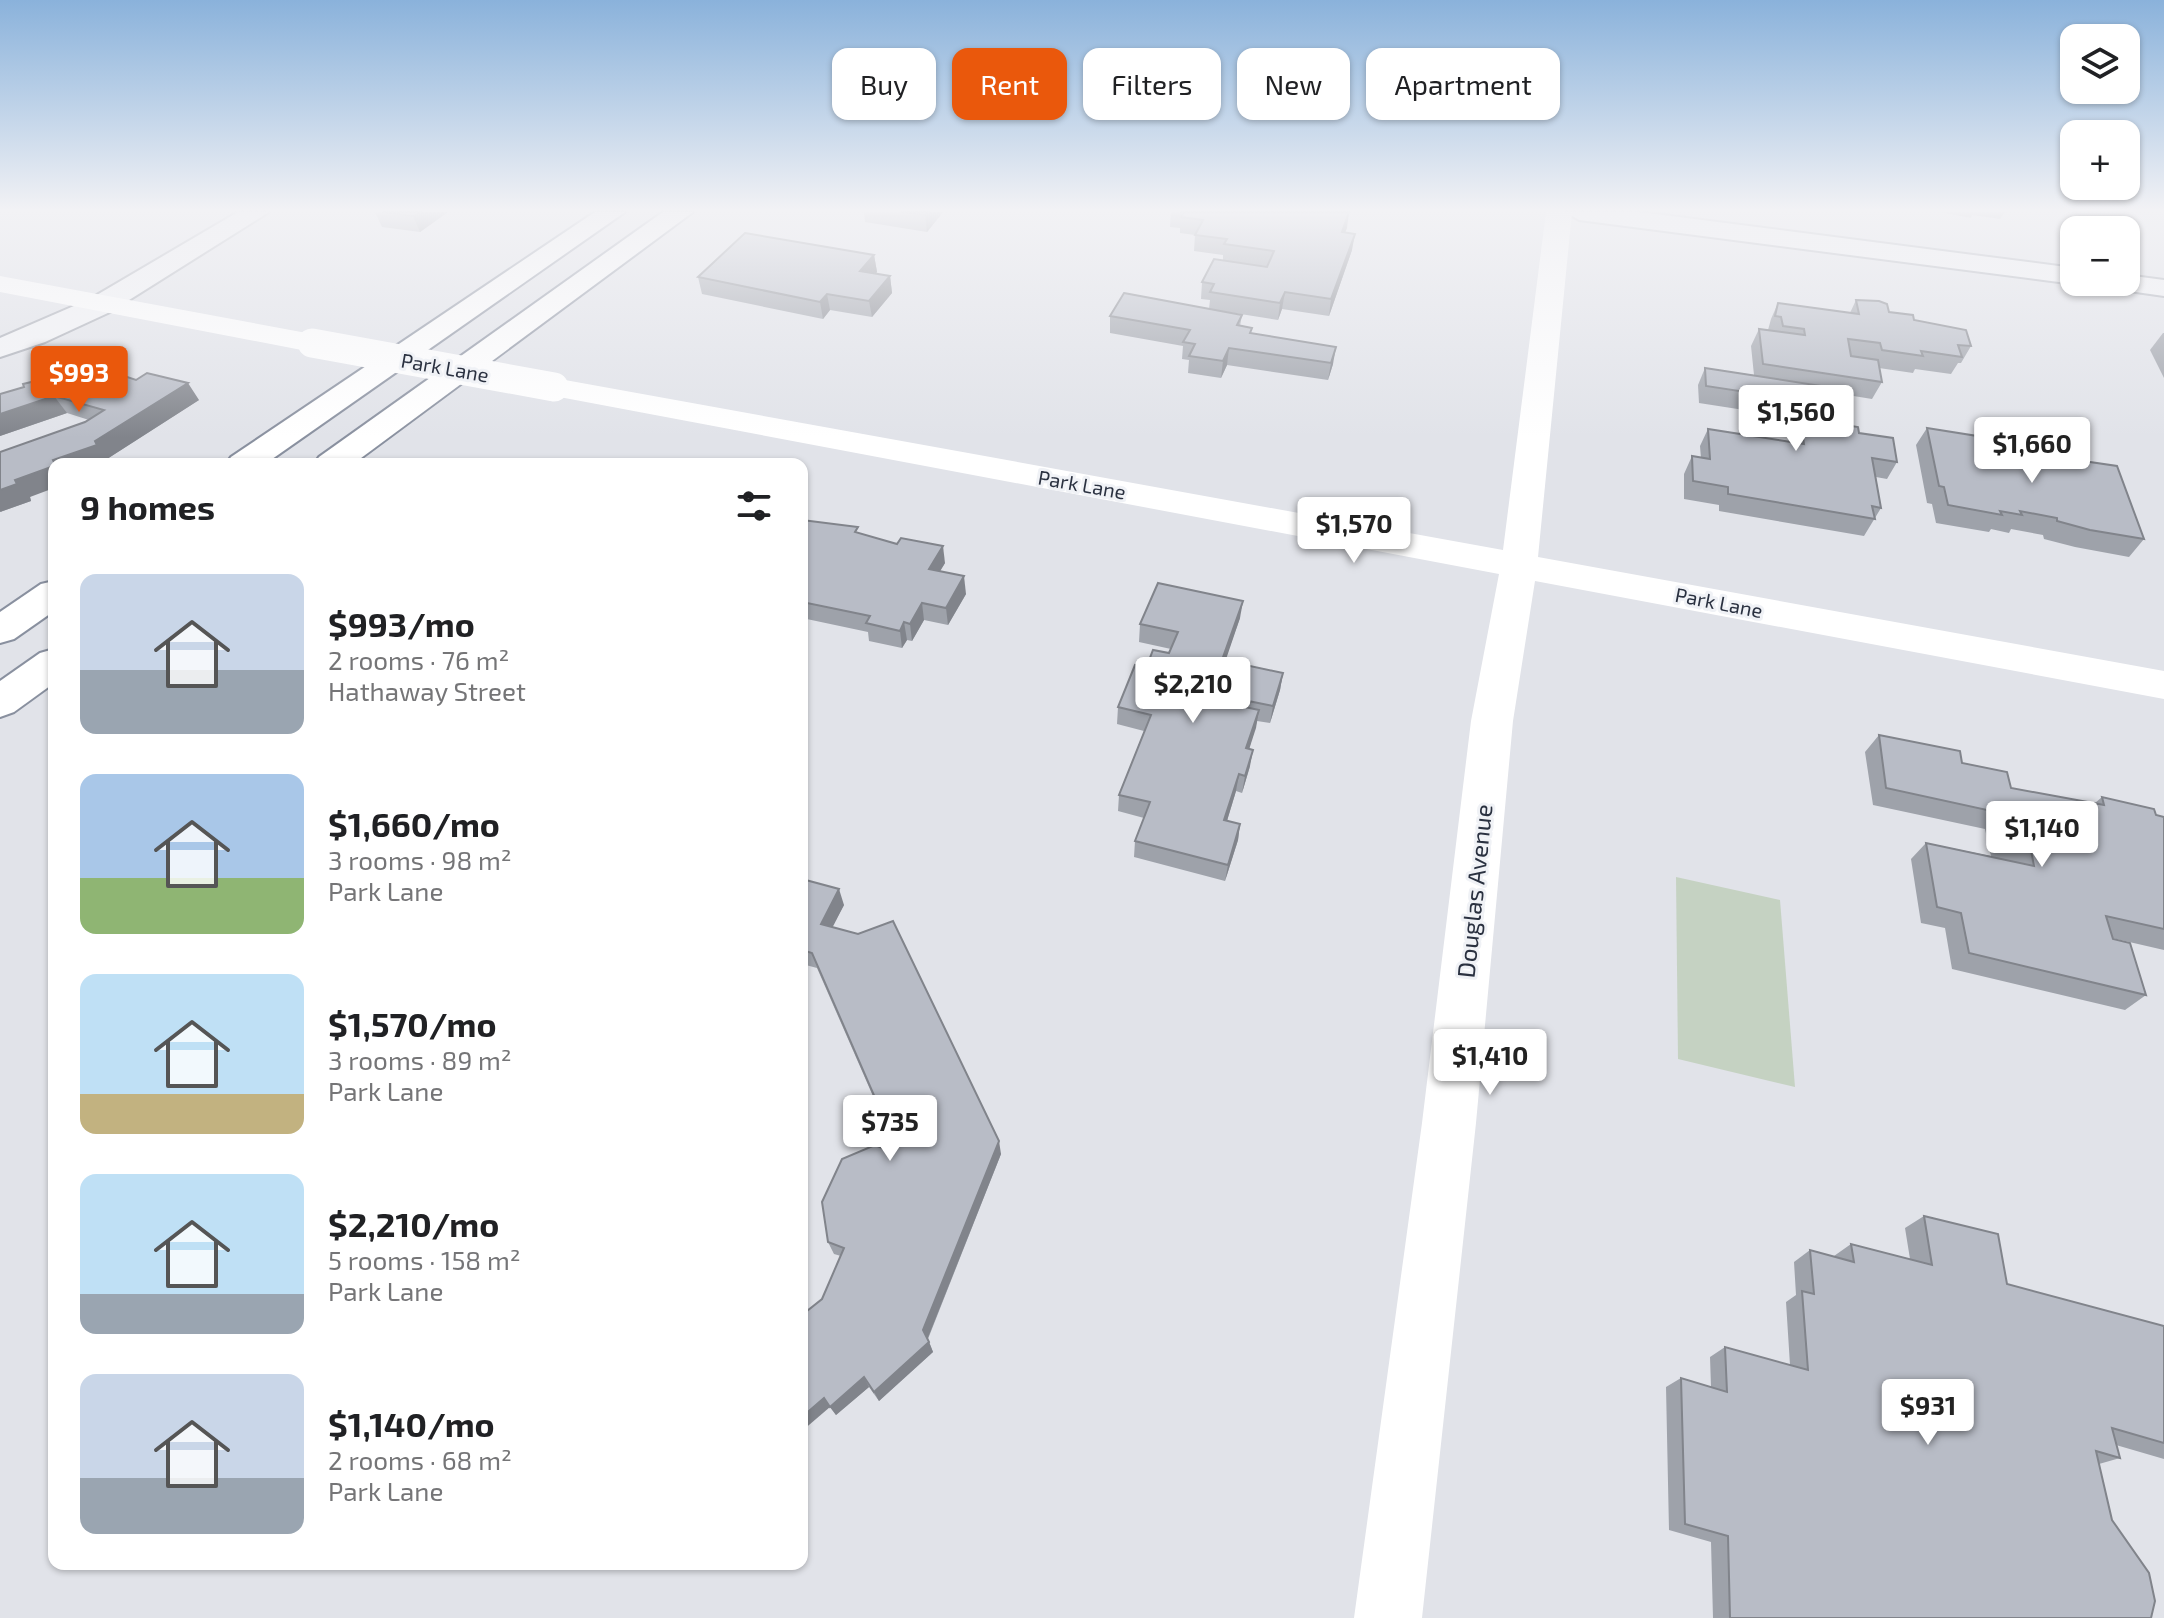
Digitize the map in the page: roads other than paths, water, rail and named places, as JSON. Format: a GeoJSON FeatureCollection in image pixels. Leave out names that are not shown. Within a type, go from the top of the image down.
{"type":"FeatureCollection","features":[{"type":"Feature","properties":{"kind":"main road","name":"Park Lane"},"geometry":{"type":"LineString","coordinates":[[19,288],[2164,685]]}},
{"type":"Feature","properties":{"kind":"main road"},"geometry":{"type":"LineString","coordinates":[[252,458],[501,288]]}},
{"type":"Feature","properties":{"kind":"main road"},"geometry":{"type":"LineString","coordinates":[[339,458],[575,288]]}},
{"type":"Feature","properties":{"kind":"main road","name":"Douglas Avenue"},"geometry":{"type":"LineString","coordinates":[[1388,1618],[1449,1123],[1492,721],[1519,565],[1550,288]]}},
{"type":"Feature","properties":{"kind":"main road"},"geometry":{"type":"LineString","coordinates":[[0,630],[48,597]]}},
{"type":"Feature","properties":{"kind":"main road"},"geometry":{"type":"LineString","coordinates":[[0,702],[48,667]]}},
{"type":"Feature","properties":{"kind":"street"},"geometry":{"type":"LineString","coordinates":[[0,348],[34,337],[129,288]]}}]}
